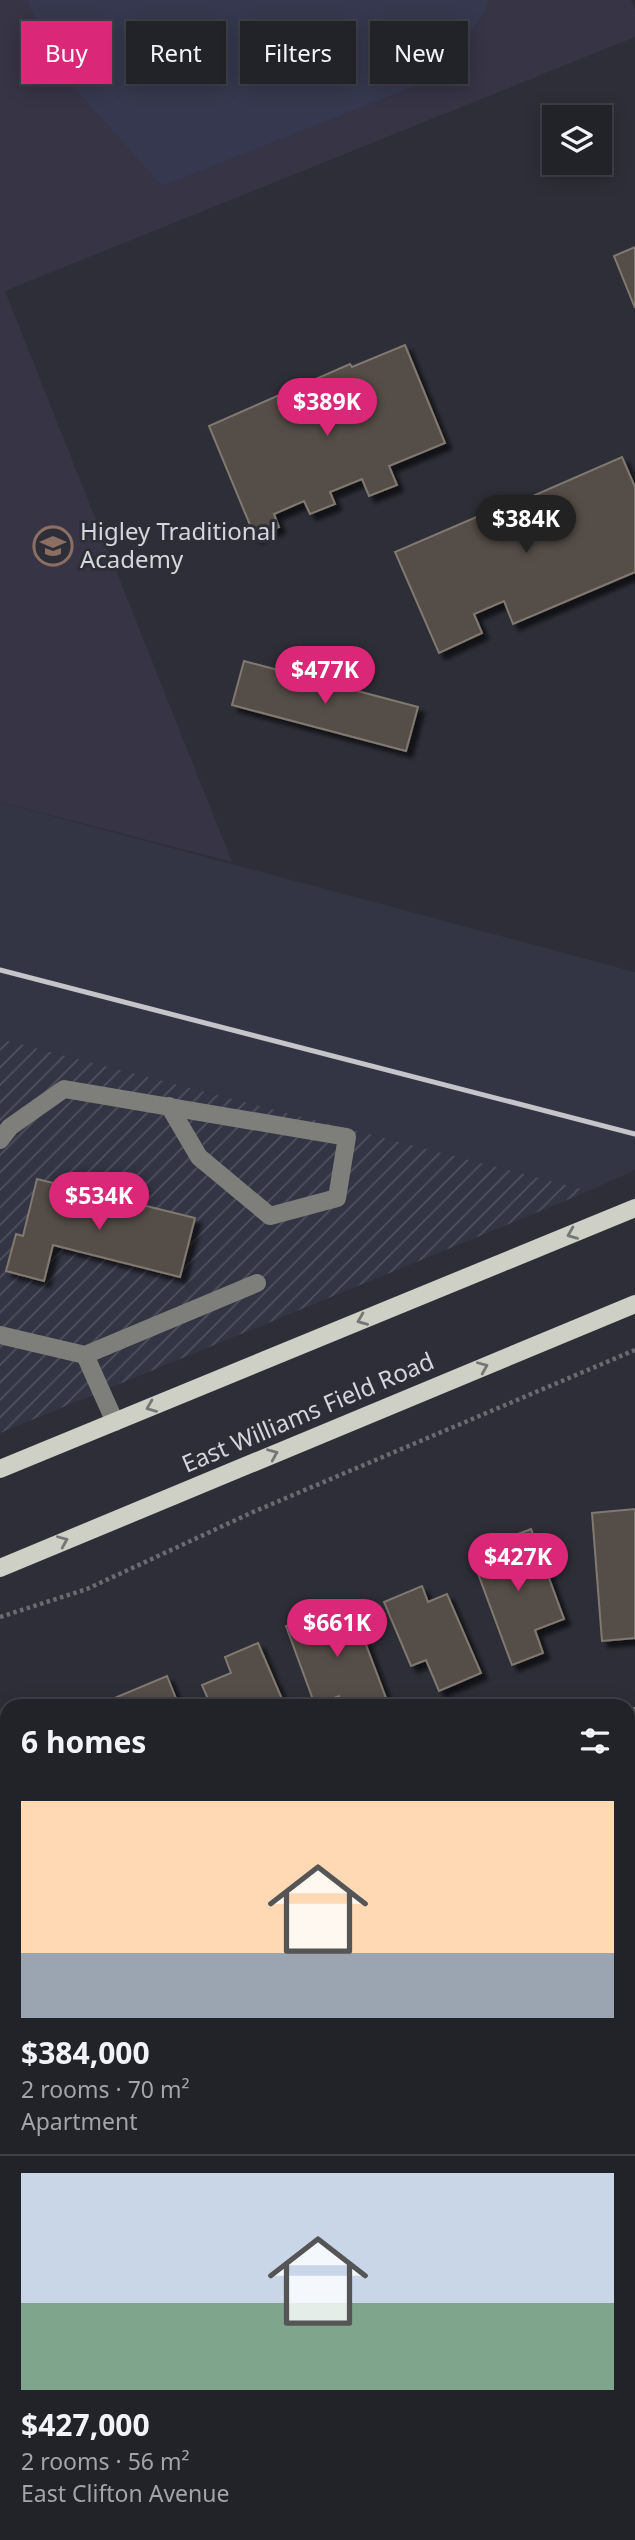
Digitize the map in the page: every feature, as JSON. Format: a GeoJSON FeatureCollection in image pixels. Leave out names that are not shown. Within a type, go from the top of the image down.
{"type":"FeatureCollection","features":[{"type":"Feature","properties":{"kind":"main road"},"geometry":{"type":"LineString","coordinates":[[0,1469],[635,1208]]}},
{"type":"Feature","properties":{"kind":"main road","name":"East Williams Field Road"},"geometry":{"type":"LineString","coordinates":[[0,1568],[635,1304]]}},
{"type":"Feature","properties":{"kind":"street"},"geometry":{"type":"LineString","coordinates":[[0,1140],[10,1127],[64,1089],[347,1137],[337,1198],[270,1216],[199,1157],[169,1107]]}},
{"type":"Feature","properties":{"kind":"street"},"geometry":{"type":"LineString","coordinates":[[0,1335],[85,1355],[257,1283]]}},
{"type":"Feature","properties":{"kind":"street"},"geometry":{"type":"LineString","coordinates":[[0,1350],[25,1341]]}},
{"type":"Feature","properties":{"kind":"street"},"geometry":{"type":"LineString","coordinates":[[85,1355],[115,1422]]}},
{"type":"Feature","properties":{"kind":"path"},"geometry":{"type":"LineString","coordinates":[[0,1617],[87,1588],[253,1512],[635,1350]]}},
{"type":"Feature","properties":{"kind":"shaded area","name":"Higley Traditional Academy"},"geometry":{"type":"Polygon","coordinates":[[[0,0],[631,0],[635,10],[635,37],[5,291],[232,862],[0,802],[0,0]]]}},
{"type":"Feature","properties":{"kind":"shaded area"},"geometry":{"type":"Polygon","coordinates":[[[27,0],[490,0],[468,35],[468,21],[370,21],[370,84],[416,84],[162,186],[71,84],[112,84],[112,21],[36,21],[27,0]]]}},
{"type":"Feature","properties":{"kind":"shaded area"},"geometry":{"type":"Polygon","coordinates":[[[0,802],[635,972],[635,1170],[589,1191],[0,1039],[0,802]]]}},
{"type":"Feature","properties":{"kind":"shaded area"},"geometry":{"type":"Polygon","coordinates":[[[0,1039],[589,1191],[0,1433],[0,1039]]]}},
{"type":"Feature","properties":{"kind":"building"},"geometry":{"type":"Polygon","coordinates":[[[635,247],[635,308],[614,256],[635,247]]]}},
{"type":"Feature","properties":{"kind":"building"},"geometry":{"type":"Polygon","coordinates":[[[405,345],[445,443],[389,466],[397,485],[369,496],[362,479],[330,492],[335,504],[310,514],[304,501],[274,514],[279,527],[255,537],[209,426],[350,364],[352,367],[405,345]]]}},
{"type":"Feature","properties":{"kind":"building"},"geometry":{"type":"Polygon","coordinates":[[[622,457],[635,487],[635,572],[513,624],[504,601],[474,614],[482,633],[439,653],[395,552],[495,509],[500,520],[530,506],[526,499],[622,457]]]}},
{"type":"Feature","properties":{"kind":"building"},"geometry":{"type":"Polygon","coordinates":[[[244,661],[418,707],[406,751],[232,705],[244,661]]]}},
{"type":"Feature","properties":{"kind":"building"},"geometry":{"type":"Polygon","coordinates":[[[37,1179],[195,1218],[180,1277],[53,1245],[44,1281],[6,1271],[16,1234],[23,1236],[37,1179]]]}},
{"type":"Feature","properties":{"kind":"building"},"geometry":{"type":"Polygon","coordinates":[[[635,1509],[635,1638],[602,1641],[592,1513],[635,1509]]]}},
{"type":"Feature","properties":{"kind":"building"},"geometry":{"type":"Polygon","coordinates":[[[531,1529],[564,1619],[535,1630],[543,1653],[512,1665],[470,1552],[531,1529]]]}},
{"type":"Feature","properties":{"kind":"building"},"geometry":{"type":"Polygon","coordinates":[[[422,1586],[428,1602],[447,1594],[481,1673],[439,1691],[426,1660],[411,1666],[384,1602],[422,1586]]]}},
{"type":"Feature","properties":{"kind":"building"},"geometry":{"type":"Polygon","coordinates":[[[350,1602],[386,1699],[340,1699],[339,1696],[313,1699],[286,1626],[350,1602]]]}},
{"type":"Feature","properties":{"kind":"building"},"geometry":{"type":"Polygon","coordinates":[[[258,1643],[282,1699],[208,1699],[202,1685],[231,1673],[225,1657],[258,1643]]]}},
{"type":"Feature","properties":{"kind":"building"},"geometry":{"type":"Polygon","coordinates":[[[167,1676],[176,1699],[112,1699],[167,1676]]]}},
{"type":"Feature","properties":{"kind":"railway"},"geometry":{"type":"LineString","coordinates":[[0,970],[635,1134]]}},
{"type":"Feature","properties":{"kind":"place","name":"Higley Traditional Academy"},"geometry":{"type":"Point","coordinates":[53,546]}}]}
